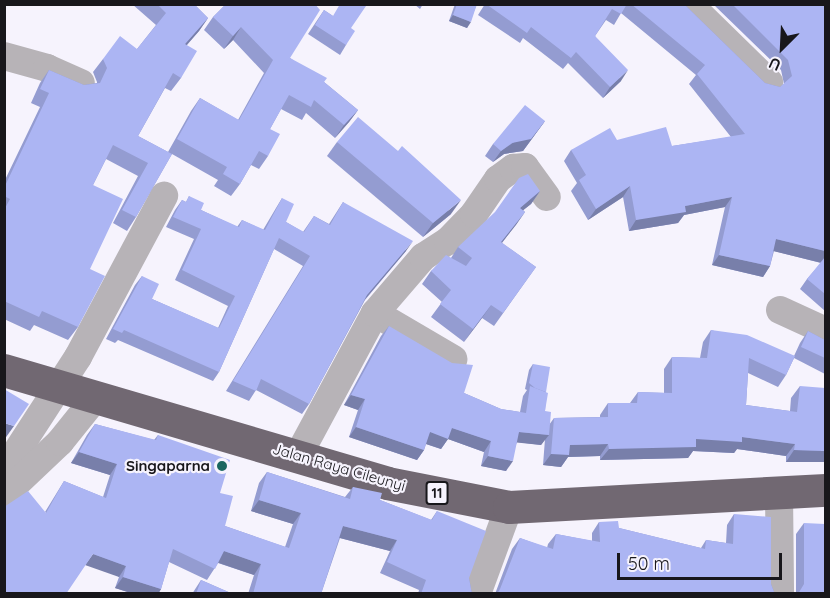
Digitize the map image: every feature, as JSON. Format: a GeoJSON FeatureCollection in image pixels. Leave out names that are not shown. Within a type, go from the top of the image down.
{"type":"FeatureCollection","features":[{"type":"Feature","properties":{"kind":"highway","name":"11"},"geometry":{"type":"LineString","coordinates":[[4,363],[62,385]]}},
{"type":"Feature","properties":{"kind":"highway","name":"Jalan Raya Cileunyi"},"geometry":{"type":"LineString","coordinates":[[4,369],[387,483],[509,507],[825,490]]}},
{"type":"Feature","properties":{"kind":"street"},"geometry":{"type":"LineString","coordinates":[[689,4],[769,82]]}},
{"type":"Feature","properties":{"kind":"street"},"geometry":{"type":"LineString","coordinates":[[4,56],[47,68],[81,83]]}},
{"type":"Feature","properties":{"kind":"street"},"geometry":{"type":"LineString","coordinates":[[298,456],[375,313],[423,257],[448,241],[474,214],[498,179],[513,168],[525,167],[547,197]]}},
{"type":"Feature","properties":{"kind":"street"},"geometry":{"type":"LineString","coordinates":[[4,471],[62,385],[164,196]]}},
{"type":"Feature","properties":{"kind":"street"},"geometry":{"type":"LineString","coordinates":[[780,310],[825,330]]}},
{"type":"Feature","properties":{"kind":"street"},"geometry":{"type":"LineString","coordinates":[[375,313],[453,358]]}},
{"type":"Feature","properties":{"kind":"street"},"geometry":{"type":"LineString","coordinates":[[4,495],[60,442],[97,396]]}},
{"type":"Feature","properties":{"kind":"street"},"geometry":{"type":"LineString","coordinates":[[779,492],[780,594]]}},
{"type":"Feature","properties":{"kind":"street"},"geometry":{"type":"LineString","coordinates":[[477,594],[509,507]]}},
{"type":"Feature","properties":{"kind":"building"},"geometry":{"type":"Polygon","coordinates":[[[157,4],[194,4],[208,18],[185,44],[197,51],[181,78],[173,73],[138,136],[172,154],[136,217],[122,210],[148,163],[113,145],[93,185],[123,199],[90,269],[105,276],[78,327],[42,311],[39,317],[4,301],[4,210],[10,199],[4,196],[4,188],[49,93],[40,89],[49,70],[84,85],[100,83],[107,68],[103,59],[120,36],[137,49],[166,13],[157,4]]]}},
{"type":"Feature","properties":{"kind":"building"},"geometry":{"type":"Polygon","coordinates":[[[226,4],[315,4],[320,10],[290,58],[327,78],[324,82],[358,110],[344,125],[314,100],[311,107],[289,95],[270,129],[280,134],[268,156],[259,151],[240,184],[223,174],[227,167],[177,139],[200,98],[239,120],[273,60],[241,27],[233,36],[213,17],[226,4]]]}},
{"type":"Feature","properties":{"kind":"building"},"geometry":{"type":"Polygon","coordinates":[[[340,4],[364,4],[366,6],[351,28],[355,31],[346,45],[315,25],[324,10],[333,16],[340,4]]]}},
{"type":"Feature","properties":{"kind":"building"},"geometry":{"type":"Polygon","coordinates":[[[457,4],[477,4],[471,22],[453,15],[457,4]]]}},
{"type":"Feature","properties":{"kind":"building"},"geometry":{"type":"Polygon","coordinates":[[[486,4],[627,4],[621,14],[612,9],[595,36],[628,70],[610,87],[576,52],[571,58],[531,27],[527,33],[486,4]]]}},
{"type":"Feature","properties":{"kind":"building"},"geometry":{"type":"Polygon","coordinates":[[[631,4],[684,4],[765,83],[780,87],[792,76],[788,60],[732,4],[825,4],[825,251],[776,239],[770,266],[719,255],[732,197],[685,206],[686,212],[636,220],[630,186],[596,209],[579,180],[586,175],[571,150],[610,128],[617,140],[666,127],[672,146],[745,134],[697,74],[705,65],[631,4]]]}},
{"type":"Feature","properties":{"kind":"building"},"geometry":{"type":"Polygon","coordinates":[[[525,105],[545,121],[531,139],[512,143],[501,151],[493,144],[525,105]]]}},
{"type":"Feature","properties":{"kind":"building"},"geometry":{"type":"Polygon","coordinates":[[[358,117],[398,151],[402,146],[461,200],[433,223],[337,142],[358,117]]]}},
{"type":"Feature","properties":{"kind":"building"},"geometry":{"type":"Polygon","coordinates":[[[528,174],[540,191],[520,208],[525,212],[501,242],[536,267],[503,313],[491,305],[473,329],[440,304],[451,290],[431,271],[446,255],[466,266],[472,258],[458,247],[495,212],[519,178],[528,174]]]}},
{"type":"Feature","properties":{"kind":"building"},"geometry":{"type":"Polygon","coordinates":[[[189,196],[204,203],[201,210],[239,227],[242,220],[265,230],[282,198],[294,204],[286,222],[304,232],[314,216],[330,225],[343,202],[413,241],[367,295],[309,404],[261,379],[256,391],[233,381],[310,256],[279,238],[219,372],[124,330],[122,333],[113,329],[142,276],[159,284],[152,299],[219,328],[235,296],[182,270],[201,229],[173,217],[182,200],[186,202],[189,196]]]}},
{"type":"Feature","properties":{"kind":"building"},"geometry":{"type":"Polygon","coordinates":[[[825,257],[825,294],[807,279],[825,257]]]}},
{"type":"Feature","properties":{"kind":"building"},"geometry":{"type":"Polygon","coordinates":[[[389,326],[452,363],[473,365],[464,393],[501,409],[526,413],[530,386],[548,393],[545,411],[551,412],[549,435],[519,432],[513,461],[488,456],[491,441],[452,428],[448,439],[430,432],[424,450],[356,427],[365,399],[351,395],[389,326]]]}},
{"type":"Feature","properties":{"kind":"building"},"geometry":{"type":"Polygon","coordinates":[[[711,330],[747,335],[795,356],[786,375],[749,358],[746,405],[797,412],[800,386],[825,388],[825,451],[794,450],[795,444],[742,437],[742,442],[696,439],[696,447],[609,449],[608,444],[570,445],[569,455],[551,454],[554,418],[608,417],[608,403],[637,403],[638,392],[672,393],[672,357],[707,358],[711,330]]]}},
{"type":"Feature","properties":{"kind":"building"},"geometry":{"type":"Polygon","coordinates":[[[808,331],[825,340],[825,358],[801,347],[808,331]]]}},
{"type":"Feature","properties":{"kind":"building"},"geometry":{"type":"Polygon","coordinates":[[[533,364],[550,367],[546,392],[529,383],[533,364]]]}},
{"type":"Feature","properties":{"kind":"building"},"geometry":{"type":"Polygon","coordinates":[[[4,389],[29,404],[14,426],[4,423],[4,389]]]}},
{"type":"Feature","properties":{"kind":"building"},"geometry":{"type":"Polygon","coordinates":[[[95,424],[156,440],[158,435],[230,460],[220,493],[233,496],[225,526],[289,548],[301,513],[259,500],[267,472],[350,499],[353,487],[382,493],[380,500],[432,520],[437,511],[486,531],[469,578],[472,594],[421,594],[426,580],[387,562],[397,540],[343,526],[321,594],[253,594],[261,564],[224,551],[215,569],[173,549],[161,589],[123,577],[126,566],[93,554],[66,594],[4,594],[4,507],[28,491],[46,513],[64,481],[106,498],[117,464],[79,452],[95,424]]]}},
{"type":"Feature","properties":{"kind":"building"},"geometry":{"type":"Polygon","coordinates":[[[734,514],[771,517],[771,584],[777,594],[497,594],[520,538],[553,549],[556,534],[600,542],[599,522],[618,521],[619,528],[705,549],[706,540],[733,544],[734,514]]]}},
{"type":"Feature","properties":{"kind":"building"},"geometry":{"type":"Polygon","coordinates":[[[804,523],[825,524],[825,594],[798,594],[804,584],[804,523]]]}},
{"type":"Feature","properties":{"kind":"building"},"geometry":{"type":"Polygon","coordinates":[[[201,580],[233,594],[196,594],[201,580]]]}},
{"type":"Feature","properties":{"kind":"place","name":"Singaparna"},"geometry":{"type":"Point","coordinates":[222,466]}}]}
